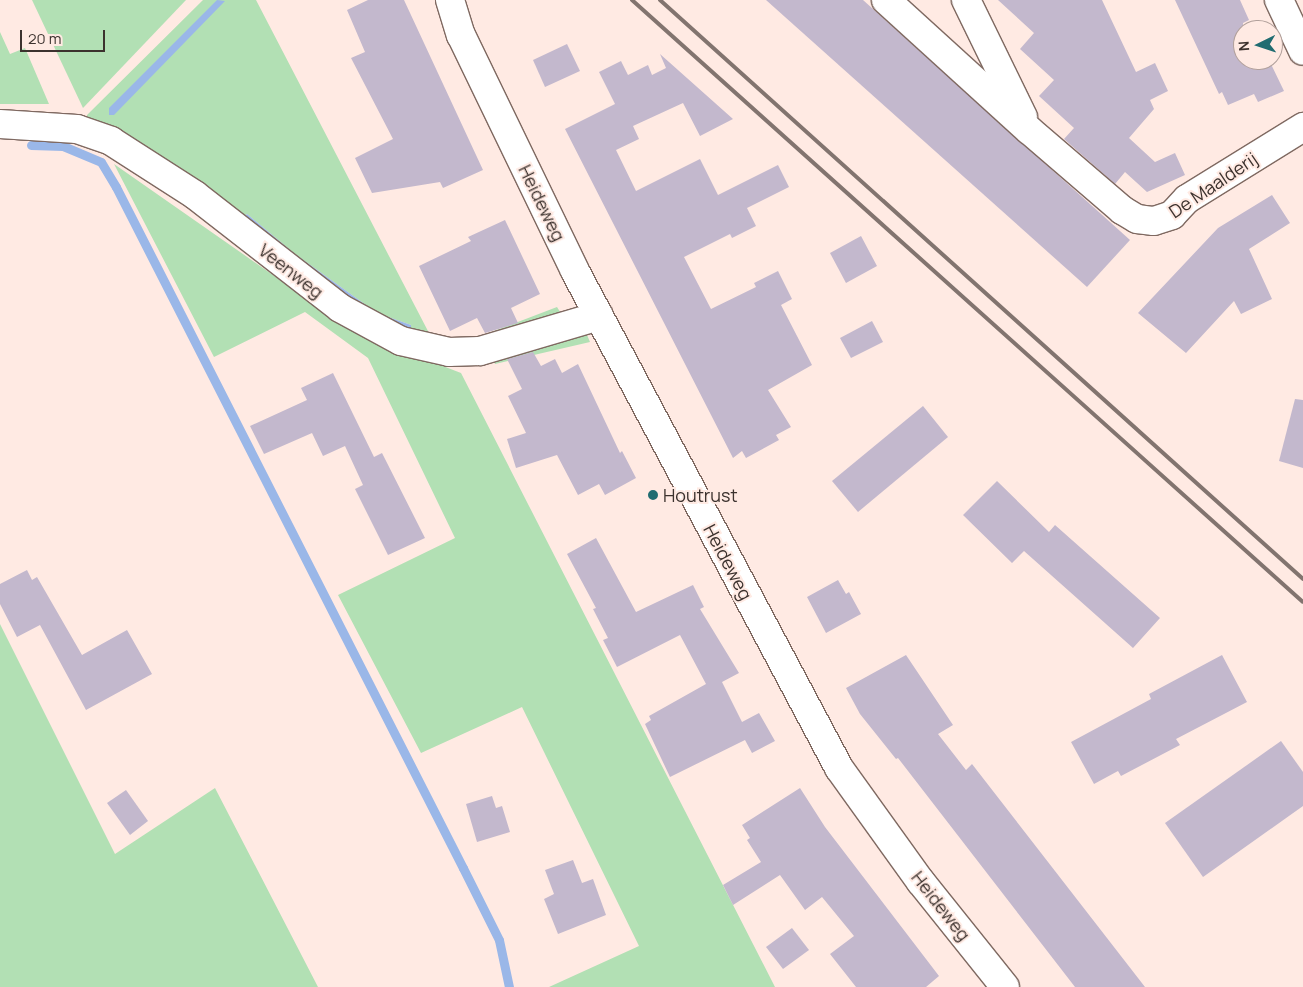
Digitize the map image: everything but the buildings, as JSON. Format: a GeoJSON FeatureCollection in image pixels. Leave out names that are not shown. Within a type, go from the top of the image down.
{"type":"FeatureCollection","features":[{"type":"Feature","properties":{"kind":"street","name":"Heideweg"},"geometry":{"type":"LineString","coordinates":[[450,0],[460,36],[599,316],[839,768],[904,859],[1005,987]]}},
{"type":"Feature","properties":{"kind":"street","name":"De Maalderij"},"geometry":{"type":"LineString","coordinates":[[886,0],[1030,130],[1122,210],[1137,219],[1154,221],[1172,215],[1187,199],[1303,127]]}},
{"type":"Feature","properties":{"kind":"street","name":"De Maalderij"},"geometry":{"type":"LineString","coordinates":[[966,0],[1030,130]]}},
{"type":"Feature","properties":{"kind":"street"},"geometry":{"type":"LineString","coordinates":[[1279,0],[1303,51]]}},
{"type":"Feature","properties":{"kind":"street","name":"Veenweg"},"geometry":{"type":"LineString","coordinates":[[0,124],[76,129],[111,141],[195,195],[340,308],[401,341],[450,352],[480,351],[599,316]]}},
{"type":"Feature","properties":{"kind":"green space"},"geometry":{"type":"Polygon","coordinates":[[[32,0],[186,0],[83,108],[32,0]]]}},
{"type":"Feature","properties":{"kind":"green space"},"geometry":{"type":"Polygon","coordinates":[[[203,0],[256,0],[429,333],[459,339],[474,336],[477,343],[439,341],[413,335],[363,313],[148,152],[122,136],[86,122],[87,115],[203,0]],[[247,214],[243,218],[354,304],[387,322],[411,329],[411,325],[377,313],[295,254],[247,214]]]}},
{"type":"Feature","properties":{"kind":"green space"},"geometry":{"type":"Polygon","coordinates":[[[0,32],[10,54],[25,48],[49,104],[0,104],[0,32]]]}},
{"type":"Feature","properties":{"kind":"green space"},"geometry":{"type":"Polygon","coordinates":[[[114,164],[326,312],[383,343],[461,373],[775,987],[549,987],[639,946],[522,707],[421,753],[338,595],[455,538],[368,358],[305,312],[214,357],[114,164]]]}},
{"type":"Feature","properties":{"kind":"green space"},"geometry":{"type":"Polygon","coordinates":[[[557,307],[562,315],[489,340],[486,334],[557,307]]]}},
{"type":"Feature","properties":{"kind":"green space"},"geometry":{"type":"Polygon","coordinates":[[[582,334],[587,335],[590,342],[495,364],[493,358],[582,334]]]}},
{"type":"Feature","properties":{"kind":"green space"},"geometry":{"type":"Polygon","coordinates":[[[0,624],[115,854],[215,788],[318,987],[0,987],[0,624]]]}},
{"type":"Feature","properties":{"kind":"water"},"geometry":{"type":"Polygon","coordinates":[[[217,0],[225,1],[114,115],[109,115],[109,108],[217,0]]]}},
{"type":"Feature","properties":{"kind":"water"},"geometry":{"type":"Polygon","coordinates":[[[247,214],[295,254],[377,313],[411,325],[411,329],[371,315],[243,218],[247,214]]]}},
{"type":"Feature","properties":{"kind":"waterway"},"geometry":{"type":"LineString","coordinates":[[31,145],[63,146],[101,162],[116,187],[499,940],[509,987]]}},
{"type":"Feature","properties":{"kind":"railway"},"geometry":{"type":"LineString","coordinates":[[632,0],[1303,602]]}},
{"type":"Feature","properties":{"kind":"railway"},"geometry":{"type":"LineString","coordinates":[[660,0],[1303,579]]}},
{"type":"Feature","properties":{"kind":"place","name":"Houtrust"},"geometry":{"type":"Point","coordinates":[653,495]}}]}
